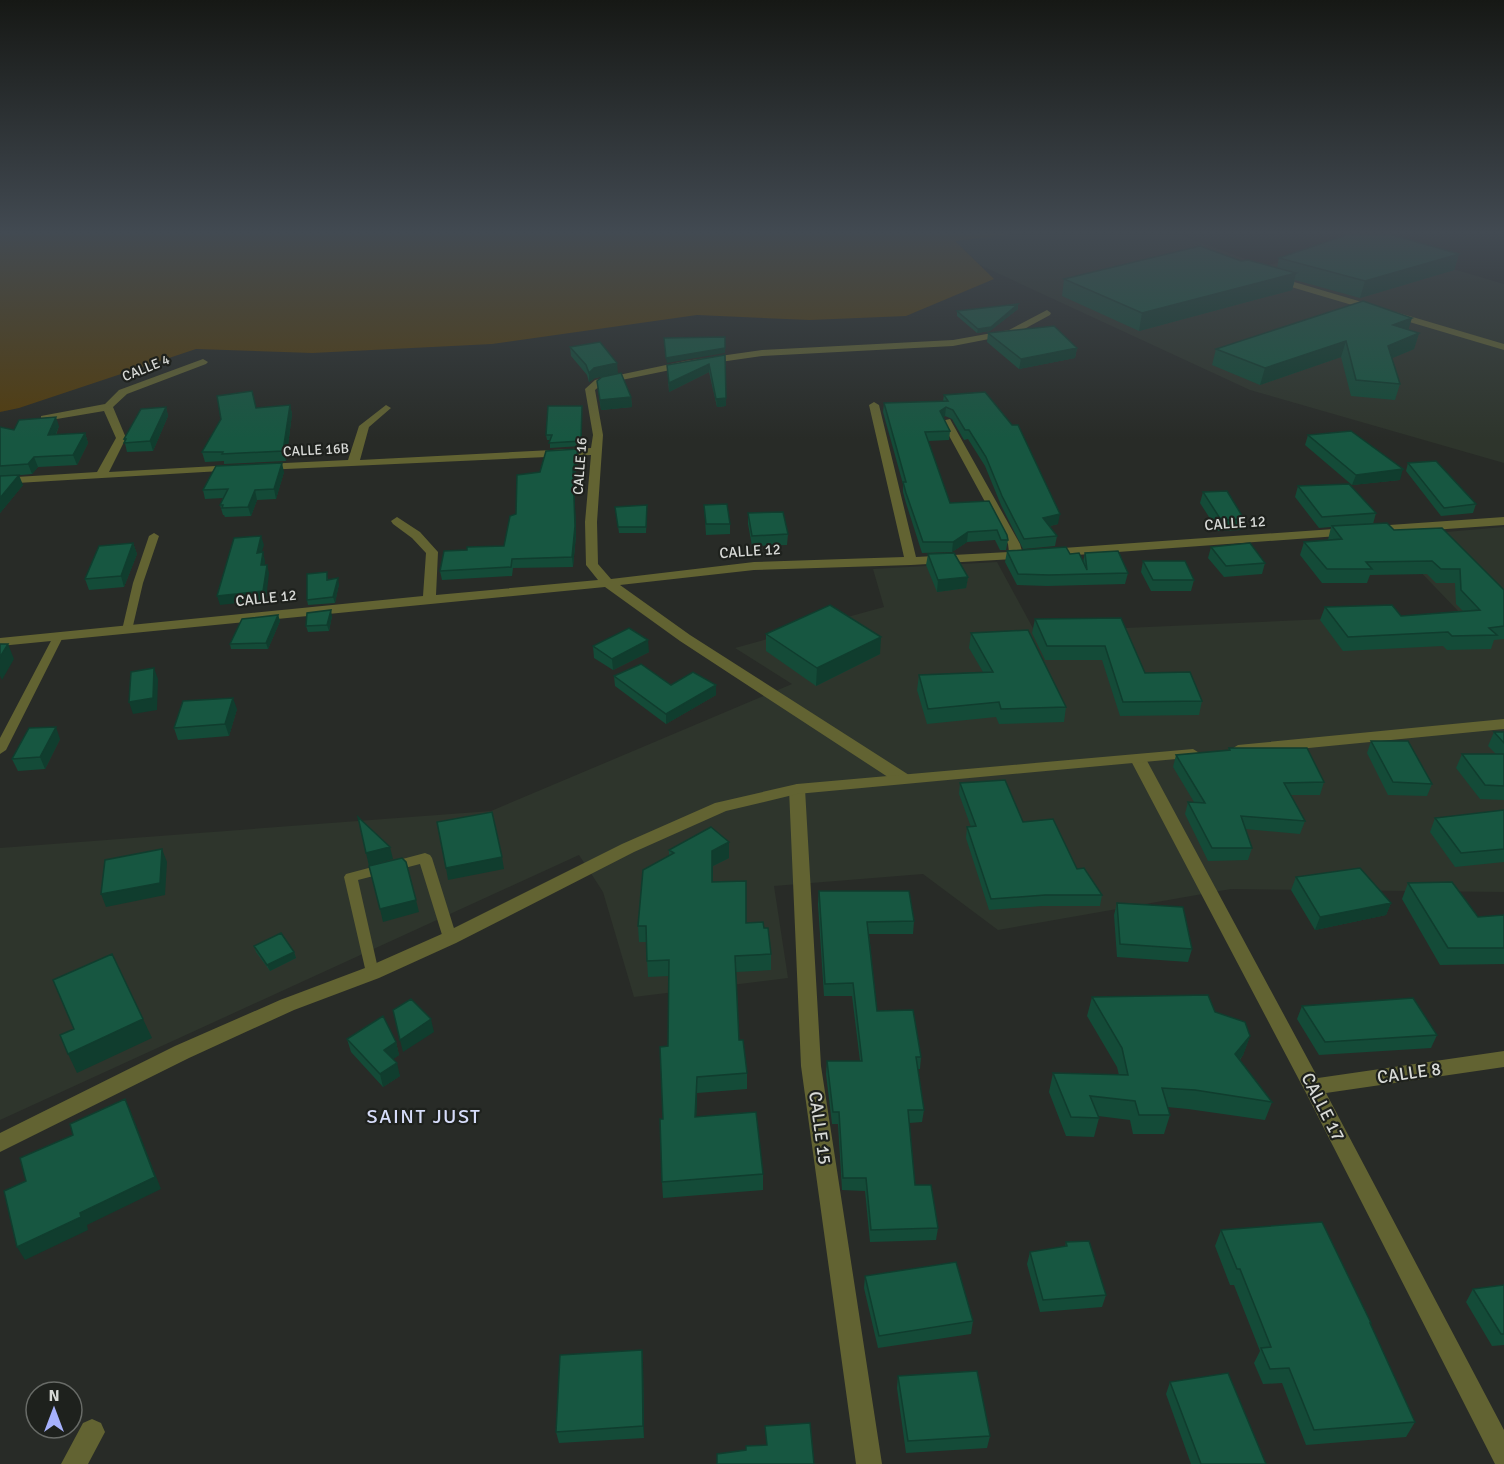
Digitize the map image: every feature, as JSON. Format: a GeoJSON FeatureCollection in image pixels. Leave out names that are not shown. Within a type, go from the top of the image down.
{"type":"FeatureCollection","features":[{"type":"Feature","properties":{"kind":"street"},"geometry":{"type":"LineString","coordinates":[[1351,302],[1504,347]]}},
{"type":"Feature","properties":{"kind":"street","name":"CALLE 16"},"geometry":{"type":"LineString","coordinates":[[903,779],[684,638],[608,583],[592,565],[591,522],[598,435],[590,389],[599,382],[685,364],[762,353],[953,343],[1012,332],[1047,313]]}},
{"type":"Feature","properties":{"kind":"street","name":"CALLE 4"},"geometry":{"type":"LineString","coordinates":[[108,407],[123,392],[203,362]]}},
{"type":"Feature","properties":{"kind":"street"},"geometry":{"type":"LineString","coordinates":[[874,405],[911,561]]}},
{"type":"Feature","properties":{"kind":"street"},"geometry":{"type":"LineString","coordinates":[[45,418],[108,407],[121,438],[101,476]]}},
{"type":"Feature","properties":{"kind":"street"},"geometry":{"type":"LineString","coordinates":[[353,463],[364,426],[386,408]]}},
{"type":"Feature","properties":{"kind":"street"},"geometry":{"type":"LineString","coordinates":[[946,421],[986,498],[1014,544],[1017,555]]}},
{"type":"Feature","properties":{"kind":"street","name":"CALLE 16B"},"geometry":{"type":"LineString","coordinates":[[0,481],[597,451]]}},
{"type":"Feature","properties":{"kind":"street","name":"CALLE 12"},"geometry":{"type":"LineString","coordinates":[[0,642],[608,583],[754,566],[1017,555],[1504,521]]}},
{"type":"Feature","properties":{"kind":"street"},"geometry":{"type":"LineString","coordinates":[[397,522],[416,535],[432,552],[429,600]]}},
{"type":"Feature","properties":{"kind":"street"},"geometry":{"type":"LineString","coordinates":[[0,1143],[182,1052],[287,1005],[372,973],[450,938],[628,848],[721,807],[798,789],[1504,724]]}},
{"type":"Feature","properties":{"kind":"street","name":"CALLE 17"},"geometry":{"type":"LineString","coordinates":[[1138,759],[1313,1087],[1504,1456]]}},
{"type":"Feature","properties":{"kind":"street","name":"CALLE 15"},"geometry":{"type":"LineString","coordinates":[[798,789],[811,1066],[868,1464]]}},
{"type":"Feature","properties":{"kind":"street","name":"CALLE 8"},"geometry":{"type":"LineString","coordinates":[[1313,1087],[1504,1059]]}},
{"type":"Feature","properties":{"kind":"street"},"geometry":{"type":"LineString","coordinates":[[74,1464],[92,1432]]}},
{"type":"Feature","properties":{"kind":"lane"},"geometry":{"type":"LineString","coordinates":[[127,630],[138,583],[154,537]]}},
{"type":"Feature","properties":{"kind":"lane"},"geometry":{"type":"LineString","coordinates":[[0,750],[58,637]]}},
{"type":"Feature","properties":{"kind":"lane"},"geometry":{"type":"LineString","coordinates":[[372,973],[351,877],[425,858],[450,938]]}},
{"type":"Feature","properties":{"kind":"shaded area"},"geometry":{"type":"Polygon","coordinates":[[[0,302],[939,302],[906,316],[810,320],[697,315],[492,344],[312,353],[196,349],[19,408],[0,412],[0,302]]]}},
{"type":"Feature","properties":{"kind":"shaded area"},"geometry":{"type":"Polygon","coordinates":[[[1061,302],[1504,302],[1504,463],[1250,390],[1061,302]]]}},
{"type":"Feature","properties":{"kind":"shaded area"},"geometry":{"type":"Polygon","coordinates":[[[1504,527],[1504,892],[1231,889],[998,930],[923,874],[774,886],[788,978],[634,997],[603,892],[579,855],[0,1120],[0,848],[491,811],[792,684],[735,648],[884,607],[873,569],[997,562],[1035,632],[1460,613],[1387,537],[1504,527]]]}},
{"type":"Feature","properties":{"kind":"building"},"geometry":{"type":"Polygon","coordinates":[[[1117,302],[1183,302],[1142,313],[1117,302]]]}},
{"type":"Feature","properties":{"kind":"building"},"geometry":{"type":"Polygon","coordinates":[[[1359,302],[1367,302],[1412,318],[1393,325],[1419,333],[1388,346],[1400,384],[1356,380],[1346,341],[1265,368],[1216,349],[1359,302]]]}},
{"type":"Feature","properties":{"kind":"building"},"geometry":{"type":"Polygon","coordinates":[[[1018,304],[991,327],[978,329],[957,311],[1018,304]]]}},
{"type":"Feature","properties":{"kind":"building"},"geometry":{"type":"Polygon","coordinates":[[[1054,326],[1077,348],[1021,359],[988,333],[1054,326]]]}},
{"type":"Feature","properties":{"kind":"building"},"geometry":{"type":"Polygon","coordinates":[[[725,337],[725,348],[666,358],[664,338],[725,337]]]}},
{"type":"Feature","properties":{"kind":"building"},"geometry":{"type":"Polygon","coordinates":[[[600,342],[617,363],[594,368],[589,373],[586,365],[570,347],[600,342]]]}},
{"type":"Feature","properties":{"kind":"building"},"geometry":{"type":"Polygon","coordinates":[[[725,355],[726,398],[716,399],[709,364],[669,383],[667,365],[725,355]]]}},
{"type":"Feature","properties":{"kind":"building"},"geometry":{"type":"Polygon","coordinates":[[[621,373],[631,397],[600,400],[597,381],[602,377],[621,373]]]}},
{"type":"Feature","properties":{"kind":"building"},"geometry":{"type":"Polygon","coordinates":[[[252,391],[256,408],[290,405],[283,451],[222,454],[223,452],[202,452],[221,419],[217,396],[252,391]]]}},
{"type":"Feature","properties":{"kind":"building"},"geometry":{"type":"Polygon","coordinates":[[[985,392],[1012,425],[1018,425],[1060,514],[1043,518],[1057,536],[1024,539],[1002,496],[986,457],[953,410],[946,407],[940,411],[950,431],[925,432],[950,503],[989,501],[1008,540],[1001,540],[997,530],[968,532],[953,542],[923,542],[906,493],[903,482],[906,482],[884,403],[948,401],[944,395],[985,392]]]}},
{"type":"Feature","properties":{"kind":"building"},"geometry":{"type":"Polygon","coordinates":[[[548,406],[582,406],[581,441],[549,443],[552,435],[546,435],[548,406]]]}},
{"type":"Feature","properties":{"kind":"building"},"geometry":{"type":"Polygon","coordinates":[[[166,407],[150,441],[124,443],[141,409],[166,407]]]}},
{"type":"Feature","properties":{"kind":"building"},"geometry":{"type":"Polygon","coordinates":[[[56,417],[48,435],[85,433],[73,455],[34,457],[28,464],[0,466],[0,427],[14,430],[19,420],[56,417]]]}},
{"type":"Feature","properties":{"kind":"building"},"geometry":{"type":"Polygon","coordinates":[[[1351,431],[1403,469],[1356,475],[1308,435],[1351,431]]]}},
{"type":"Feature","properties":{"kind":"building"},"geometry":{"type":"Polygon","coordinates":[[[578,449],[573,470],[575,526],[572,557],[512,559],[511,567],[440,571],[444,551],[467,550],[467,547],[504,546],[510,516],[516,514],[517,475],[540,472],[546,451],[578,449]]]}},
{"type":"Feature","properties":{"kind":"building"},"geometry":{"type":"Polygon","coordinates":[[[1436,461],[1476,504],[1444,508],[1408,463],[1436,461]]]}},
{"type":"Feature","properties":{"kind":"building"},"geometry":{"type":"Polygon","coordinates":[[[282,463],[274,489],[255,490],[248,507],[222,508],[223,505],[220,505],[228,489],[203,490],[216,466],[282,463]]]}},
{"type":"Feature","properties":{"kind":"building"},"geometry":{"type":"Polygon","coordinates":[[[19,475],[0,498],[0,476],[19,475]]]}},
{"type":"Feature","properties":{"kind":"building"},"geometry":{"type":"Polygon","coordinates":[[[1349,484],[1376,513],[1322,517],[1298,486],[1349,484]]]}},
{"type":"Feature","properties":{"kind":"building"},"geometry":{"type":"Polygon","coordinates":[[[1227,491],[1244,519],[1221,520],[1203,492],[1227,491]]]}},
{"type":"Feature","properties":{"kind":"building"},"geometry":{"type":"Polygon","coordinates":[[[727,504],[730,524],[706,524],[704,505],[727,504]]]}},
{"type":"Feature","properties":{"kind":"building"},"geometry":{"type":"Polygon","coordinates":[[[647,505],[646,527],[618,527],[615,507],[647,505]]]}},
{"type":"Feature","properties":{"kind":"building"},"geometry":{"type":"Polygon","coordinates":[[[783,512],[788,534],[752,536],[748,513],[783,512]]]}},
{"type":"Feature","properties":{"kind":"building"},"geometry":{"type":"Polygon","coordinates":[[[1387,523],[1394,530],[1442,528],[1504,590],[1504,626],[1489,628],[1497,635],[1452,636],[1448,632],[1348,637],[1325,607],[1392,605],[1401,616],[1480,610],[1461,590],[1460,569],[1441,569],[1432,561],[1366,562],[1372,569],[1327,569],[1304,542],[1342,539],[1332,526],[1387,523]]]}},
{"type":"Feature","properties":{"kind":"building"},"geometry":{"type":"Polygon","coordinates":[[[261,536],[257,553],[263,552],[261,565],[267,565],[263,591],[217,596],[234,538],[261,536]]]}},
{"type":"Feature","properties":{"kind":"building"},"geometry":{"type":"Polygon","coordinates":[[[133,543],[121,576],[85,579],[99,546],[133,543]]]}},
{"type":"Feature","properties":{"kind":"building"},"geometry":{"type":"Polygon","coordinates":[[[1250,543],[1265,563],[1226,566],[1211,547],[1250,543]]]}},
{"type":"Feature","properties":{"kind":"building"},"geometry":{"type":"Polygon","coordinates":[[[1066,547],[1070,554],[1079,553],[1087,570],[1085,553],[1118,551],[1128,573],[1018,574],[1007,551],[1066,547]]]}},
{"type":"Feature","properties":{"kind":"building"},"geometry":{"type":"Polygon","coordinates":[[[954,553],[968,577],[938,580],[928,554],[954,553]]]}},
{"type":"Feature","properties":{"kind":"building"},"geometry":{"type":"Polygon","coordinates":[[[1143,561],[1185,561],[1194,580],[1153,580],[1143,561]]]}},
{"type":"Feature","properties":{"kind":"building"},"geometry":{"type":"Polygon","coordinates":[[[327,572],[327,580],[338,578],[333,597],[307,600],[307,574],[327,572]]]}},
{"type":"Feature","properties":{"kind":"building"},"geometry":{"type":"Polygon","coordinates":[[[830,605],[881,637],[817,668],[766,634],[830,605]]]}},
{"type":"Feature","properties":{"kind":"building"},"geometry":{"type":"Polygon","coordinates":[[[331,610],[327,625],[306,626],[307,613],[331,610]]]}},
{"type":"Feature","properties":{"kind":"building"},"geometry":{"type":"Polygon","coordinates":[[[278,615],[266,643],[230,644],[242,619],[278,615]]]}},
{"type":"Feature","properties":{"kind":"building"},"geometry":{"type":"Polygon","coordinates":[[[1121,618],[1145,673],[1190,672],[1202,701],[1123,702],[1105,646],[1047,646],[1035,619],[1121,618]]]}},
{"type":"Feature","properties":{"kind":"building"},"geometry":{"type":"Polygon","coordinates":[[[629,628],[648,640],[612,659],[593,646],[629,628]]]}},
{"type":"Feature","properties":{"kind":"building"},"geometry":{"type":"Polygon","coordinates":[[[1028,630],[1066,707],[1001,709],[999,702],[928,709],[919,675],[993,672],[971,633],[1028,630]]]}},
{"type":"Feature","properties":{"kind":"building"},"geometry":{"type":"Polygon","coordinates":[[[0,644],[8,644],[0,657],[0,644]]]}},
{"type":"Feature","properties":{"kind":"building"},"geometry":{"type":"Polygon","coordinates":[[[641,664],[671,685],[693,672],[716,685],[666,714],[614,676],[641,664]]]}},
{"type":"Feature","properties":{"kind":"building"},"geometry":{"type":"Polygon","coordinates":[[[154,668],[153,698],[129,702],[131,672],[154,668]]]}},
{"type":"Feature","properties":{"kind":"building"},"geometry":{"type":"Polygon","coordinates":[[[233,698],[225,724],[174,728],[183,701],[233,698]]]}},
{"type":"Feature","properties":{"kind":"building"},"geometry":{"type":"Polygon","coordinates":[[[56,727],[40,757],[12,759],[29,728],[56,727]]]}},
{"type":"Feature","properties":{"kind":"building"},"geometry":{"type":"Polygon","coordinates":[[[1494,732],[1504,732],[1504,743],[1494,732]]]}},
{"type":"Feature","properties":{"kind":"building"},"geometry":{"type":"Polygon","coordinates":[[[1371,741],[1408,741],[1432,784],[1393,782],[1371,741]]]}},
{"type":"Feature","properties":{"kind":"building"},"geometry":{"type":"Polygon","coordinates":[[[1229,748],[1307,748],[1324,782],[1284,783],[1305,821],[1241,816],[1252,848],[1212,848],[1188,802],[1205,803],[1176,755],[1230,750],[1229,748]]]}},
{"type":"Feature","properties":{"kind":"building"},"geometry":{"type":"Polygon","coordinates":[[[1462,754],[1504,754],[1504,786],[1485,785],[1462,754]]]}},
{"type":"Feature","properties":{"kind":"building"},"geometry":{"type":"Polygon","coordinates":[[[1005,780],[1023,822],[1053,819],[1077,869],[1084,868],[1102,895],[1045,895],[991,899],[967,827],[976,826],[960,783],[1005,780]]]}},
{"type":"Feature","properties":{"kind":"building"},"geometry":{"type":"Polygon","coordinates":[[[1504,810],[1504,849],[1461,853],[1435,818],[1504,810]]]}},
{"type":"Feature","properties":{"kind":"building"},"geometry":{"type":"Polygon","coordinates":[[[492,812],[502,857],[446,868],[437,822],[492,812]]]}},
{"type":"Feature","properties":{"kind":"building"},"geometry":{"type":"Polygon","coordinates":[[[358,817],[390,847],[366,853],[358,817]]]}},
{"type":"Feature","properties":{"kind":"building"},"geometry":{"type":"Polygon","coordinates":[[[711,827],[729,842],[712,851],[712,882],[746,881],[746,923],[763,922],[764,928],[768,928],[771,954],[735,956],[739,1040],[743,1040],[747,1073],[697,1077],[695,1117],[756,1112],[763,1174],[662,1182],[660,1119],[663,1119],[660,1047],[668,1046],[669,960],[647,961],[646,926],[638,926],[643,870],[674,853],[669,850],[711,827]]]}},
{"type":"Feature","properties":{"kind":"building"},"geometry":{"type":"Polygon","coordinates":[[[162,849],[160,883],[101,894],[105,860],[162,849]]]}},
{"type":"Feature","properties":{"kind":"building"},"geometry":{"type":"Polygon","coordinates":[[[402,858],[406,862],[416,900],[380,909],[369,866],[402,858]]]}},
{"type":"Feature","properties":{"kind":"building"},"geometry":{"type":"Polygon","coordinates":[[[1360,868],[1391,903],[1320,917],[1296,877],[1360,868]]]}},
{"type":"Feature","properties":{"kind":"building"},"geometry":{"type":"Polygon","coordinates":[[[1452,882],[1478,917],[1504,915],[1504,948],[1448,948],[1408,883],[1452,882]]]}},
{"type":"Feature","properties":{"kind":"building"},"geometry":{"type":"Polygon","coordinates":[[[819,891],[909,891],[914,921],[867,922],[877,1011],[913,1010],[921,1057],[916,1057],[924,1110],[908,1110],[915,1185],[931,1185],[938,1228],[871,1230],[866,1178],[843,1178],[839,1112],[833,1112],[827,1061],[862,1061],[853,983],[825,984],[819,891]]]}},
{"type":"Feature","properties":{"kind":"building"},"geometry":{"type":"Polygon","coordinates":[[[1117,903],[1183,907],[1192,949],[1120,944],[1117,903]]]}},
{"type":"Feature","properties":{"kind":"building"},"geometry":{"type":"Polygon","coordinates":[[[281,933],[294,952],[267,965],[254,946],[281,933]]]}},
{"type":"Feature","properties":{"kind":"building"},"geometry":{"type":"Polygon","coordinates":[[[112,954],[143,1019],[68,1054],[60,1035],[74,1029],[53,980],[112,954]]]}},
{"type":"Feature","properties":{"kind":"building"},"geometry":{"type":"Polygon","coordinates":[[[1208,995],[1215,1012],[1245,1022],[1250,1036],[1235,1054],[1272,1102],[1195,1090],[1162,1088],[1170,1115],[1139,1115],[1135,1101],[1090,1096],[1099,1118],[1071,1117],[1053,1073],[1128,1075],[1122,1048],[1092,997],[1208,995]]]}},
{"type":"Feature","properties":{"kind":"building"},"geometry":{"type":"Polygon","coordinates":[[[1413,998],[1437,1035],[1325,1042],[1302,1006],[1413,998]]]}},
{"type":"Feature","properties":{"kind":"building"},"geometry":{"type":"Polygon","coordinates":[[[411,999],[431,1019],[400,1040],[393,1010],[411,999]]]}},
{"type":"Feature","properties":{"kind":"building"},"geometry":{"type":"Polygon","coordinates":[[[383,1016],[396,1042],[384,1050],[397,1063],[380,1074],[347,1039],[383,1016]]]}},
{"type":"Feature","properties":{"kind":"building"},"geometry":{"type":"Polygon","coordinates":[[[125,1099],[155,1177],[80,1213],[81,1217],[17,1247],[4,1191],[26,1181],[20,1158],[73,1135],[70,1124],[125,1099]]]}},
{"type":"Feature","properties":{"kind":"building"},"geometry":{"type":"Polygon","coordinates":[[[1322,1222],[1371,1323],[1415,1422],[1314,1430],[1289,1368],[1270,1369],[1261,1348],[1271,1347],[1240,1269],[1237,1269],[1221,1230],[1322,1222]]]}},
{"type":"Feature","properties":{"kind":"building"},"geometry":{"type":"Polygon","coordinates":[[[1089,1241],[1106,1295],[1043,1300],[1030,1252],[1067,1246],[1066,1242],[1089,1241]]]}},
{"type":"Feature","properties":{"kind":"building"},"geometry":{"type":"Polygon","coordinates":[[[956,1262],[973,1321],[879,1336],[865,1276],[956,1262]]]}},
{"type":"Feature","properties":{"kind":"building"},"geometry":{"type":"Polygon","coordinates":[[[1504,1285],[1504,1334],[1501,1334],[1473,1289],[1504,1285]]]}},
{"type":"Feature","properties":{"kind":"building"},"geometry":{"type":"Polygon","coordinates":[[[642,1350],[643,1426],[556,1432],[560,1355],[642,1350]]]}},
{"type":"Feature","properties":{"kind":"building"},"geometry":{"type":"Polygon","coordinates":[[[977,1371],[990,1436],[908,1441],[898,1376],[977,1371]]]}},
{"type":"Feature","properties":{"kind":"building"},"geometry":{"type":"Polygon","coordinates":[[[1228,1373],[1266,1464],[1201,1464],[1170,1382],[1228,1373]]]}},
{"type":"Feature","properties":{"kind":"building"},"geometry":{"type":"Polygon","coordinates":[[[810,1423],[814,1464],[717,1464],[717,1454],[746,1450],[746,1446],[767,1445],[765,1426],[810,1423]]]}},
{"type":"Feature","properties":{"kind":"district","name":"SAINT JUST"},"geometry":{"type":"Point","coordinates":[424,1116]}}]}
